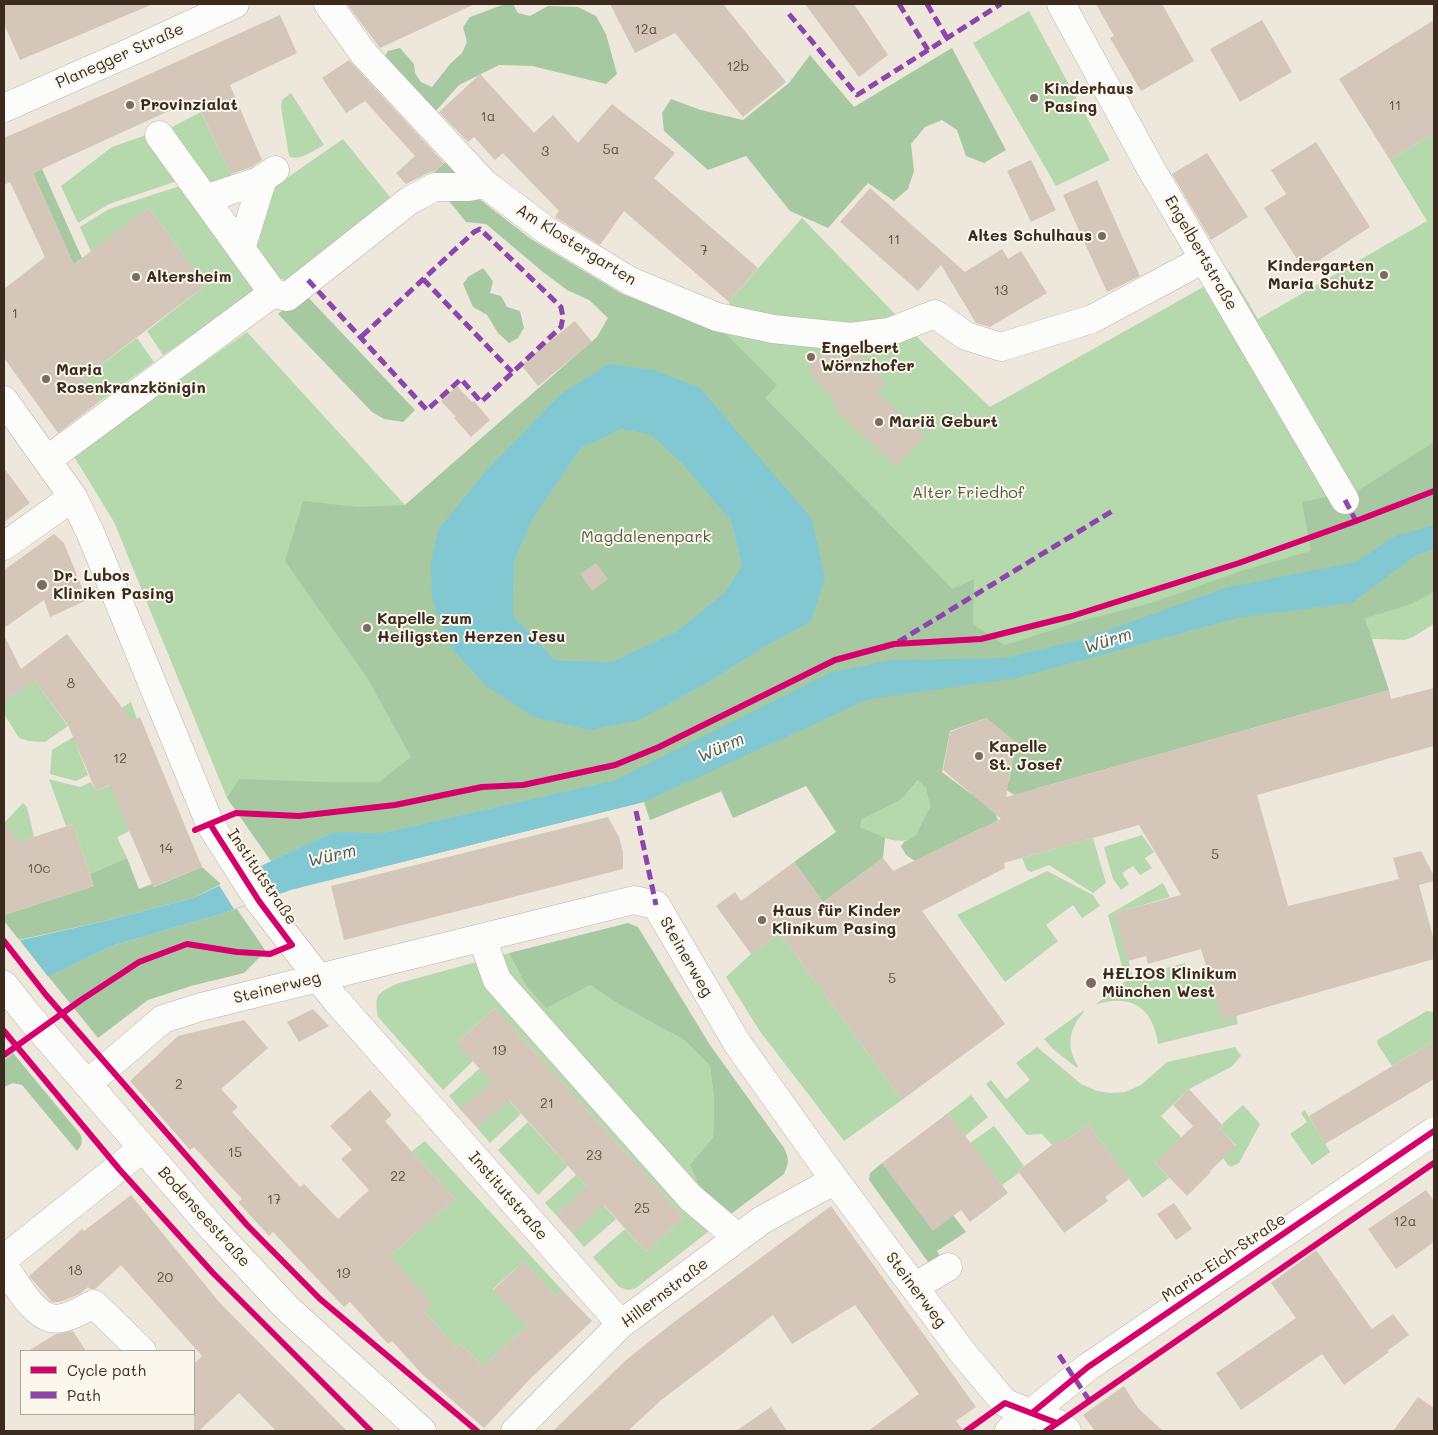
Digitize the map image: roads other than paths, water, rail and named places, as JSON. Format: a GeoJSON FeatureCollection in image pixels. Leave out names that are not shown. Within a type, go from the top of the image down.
{"type":"FeatureCollection","features":[{"type":"Feature","properties":{"kind":"street","name":"Planegger Straße"},"geometry":{"type":"LineString","coordinates":[[4,108],[235,4]]}},
{"type":"Feature","properties":{"kind":"street","name":"Am Klostergarten"},"geometry":{"type":"LineString","coordinates":[[328,4],[364,54],[484,184],[546,230],[630,281],[717,317],[773,329],[851,338],[889,332],[935,314],[966,336],[1001,347],[1092,319],[1204,259]]}},
{"type":"Feature","properties":{"kind":"street","name":"Engelbertstraße"},"geometry":{"type":"LineString","coordinates":[[1061,4],[1150,167],[1345,500]]}},
{"type":"Feature","properties":{"kind":"street"},"geometry":{"type":"LineString","coordinates":[[159,135],[273,294]]}},
{"type":"Feature","properties":{"kind":"street"},"geometry":{"type":"LineString","coordinates":[[205,199],[259,181],[269,174],[241,249]]}},
{"type":"Feature","properties":{"kind":"street"},"geometry":{"type":"LineString","coordinates":[[47,460],[273,294],[287,296],[410,200],[435,187],[468,187],[484,184]]}},
{"type":"Feature","properties":{"kind":"street","name":"Institutstraße"},"geometry":{"type":"LineString","coordinates":[[4,400],[73,497],[90,532],[210,824],[258,901],[348,1015],[621,1324]]}},
{"type":"Feature","properties":{"kind":"street"},"geometry":{"type":"LineString","coordinates":[[4,546],[73,497]]}},
{"type":"Feature","properties":{"kind":"street","name":"Steinerweg"},"geometry":{"type":"LineString","coordinates":[[87,1084],[163,1019],[201,1007],[634,900],[656,905],[737,1043],[835,1180],[963,1353],[1005,1403],[1057,1423],[1067,1431]]}},
{"type":"Feature","properties":{"kind":"street"},"geometry":{"type":"LineString","coordinates":[[482,938],[497,980],[690,1197],[738,1238]]}},
{"type":"Feature","properties":{"kind":"street","name":"Bodenseestraße"},"geometry":{"type":"LineString","coordinates":[[18,1003],[213,1229],[287,1308],[422,1431]]}},
{"type":"Feature","properties":{"kind":"street","name":"Maria-Eich-Straße"},"geometry":{"type":"LineString","coordinates":[[1009,1431],[1088,1367],[1434,1131]]}},
{"type":"Feature","properties":{"kind":"street"},"geometry":{"type":"LineString","coordinates":[[4,1259],[143,1148]]}},
{"type":"Feature","properties":{"kind":"street","name":"Hillernstraße"},"geometry":{"type":"LineString","coordinates":[[515,1431],[621,1324],[762,1220],[835,1180]]}},
{"type":"Feature","properties":{"kind":"street"},"geometry":{"type":"LineString","coordinates":[[4,1266],[30,1304],[42,1315],[48,1318],[60,1319],[94,1304],[141,1350]]}},
{"type":"Feature","properties":{"kind":"street"},"geometry":{"type":"LineString","coordinates":[[914,1287],[948,1267]]}},
{"type":"Feature","properties":{"kind":"water"},"geometry":{"type":"Polygon","coordinates":[[[609,364],[653,370],[699,387],[812,519],[825,579],[811,621],[764,647],[702,686],[639,720],[590,730],[534,717],[486,686],[450,646],[432,599],[431,561],[439,528],[485,472],[561,394],[609,364]],[[621,429],[581,448],[533,518],[514,562],[513,616],[555,660],[611,662],[676,632],[725,592],[742,565],[731,521],[681,462],[651,435],[621,429]]]}},
{"type":"Feature","properties":{"kind":"water","name":"Würm"},"geometry":{"type":"Polygon","coordinates":[[[1434,525],[1434,549],[1416,555],[1352,603],[1241,617],[1016,678],[869,699],[644,802],[294,889],[224,913],[115,945],[4,997],[4,944],[105,921],[193,898],[333,832],[383,833],[615,780],[832,672],[892,660],[1006,658],[1086,638],[1225,588],[1356,562],[1395,536],[1434,525]]]}},
{"type":"Feature","properties":{"kind":"place","name":"Kinderhaus Pasing"},"geometry":{"type":"Point","coordinates":[1034,98]}},
{"type":"Feature","properties":{"kind":"place","name":"Provinzialat"},"geometry":{"type":"Point","coordinates":[130,105]}},
{"type":"Feature","properties":{"kind":"place","name":"Altes Schulhaus"},"geometry":{"type":"Point","coordinates":[1102,236]}},
{"type":"Feature","properties":{"kind":"place","name":"Kindergarten Maria Schutz"},"geometry":{"type":"Point","coordinates":[1384,275]}},
{"type":"Feature","properties":{"kind":"place","name":"Altersheim"},"geometry":{"type":"Point","coordinates":[136,277]}},
{"type":"Feature","properties":{"kind":"place","name":"Engelbert Wörnzhofer"},"geometry":{"type":"Point","coordinates":[811,357]}},
{"type":"Feature","properties":{"kind":"place","name":"Maria Rosenkranzkönigin"},"geometry":{"type":"Point","coordinates":[46,379]}},
{"type":"Feature","properties":{"kind":"place","name":"Mariä Geburt"},"geometry":{"type":"Point","coordinates":[879,422]}},
{"type":"Feature","properties":{"kind":"place","name":"Dr. Lubos Kliniken Pasing"},"geometry":{"type":"Point","coordinates":[42,585]}},
{"type":"Feature","properties":{"kind":"place","name":"Kapelle zum Heiligsten Herzen Jesu"},"geometry":{"type":"Point","coordinates":[367,628]}},
{"type":"Feature","properties":{"kind":"place","name":"Kapelle St. Josef"},"geometry":{"type":"Point","coordinates":[979,756]}},
{"type":"Feature","properties":{"kind":"place","name":"Haus für Kinder Klinikum Pasing"},"geometry":{"type":"Point","coordinates":[762,920]}},
{"type":"Feature","properties":{"kind":"place","name":"HELIOS Klinikum München West"},"geometry":{"type":"Point","coordinates":[1091,983]}},
{"type":"Feature","properties":{"kind":"park label","name":"Alter Friedhof"},"geometry":{"type":"Point","coordinates":[968,493]}},
{"type":"Feature","properties":{"kind":"park label","name":"Magdalenenpark"},"geometry":{"type":"Point","coordinates":[646,537]}}]}
